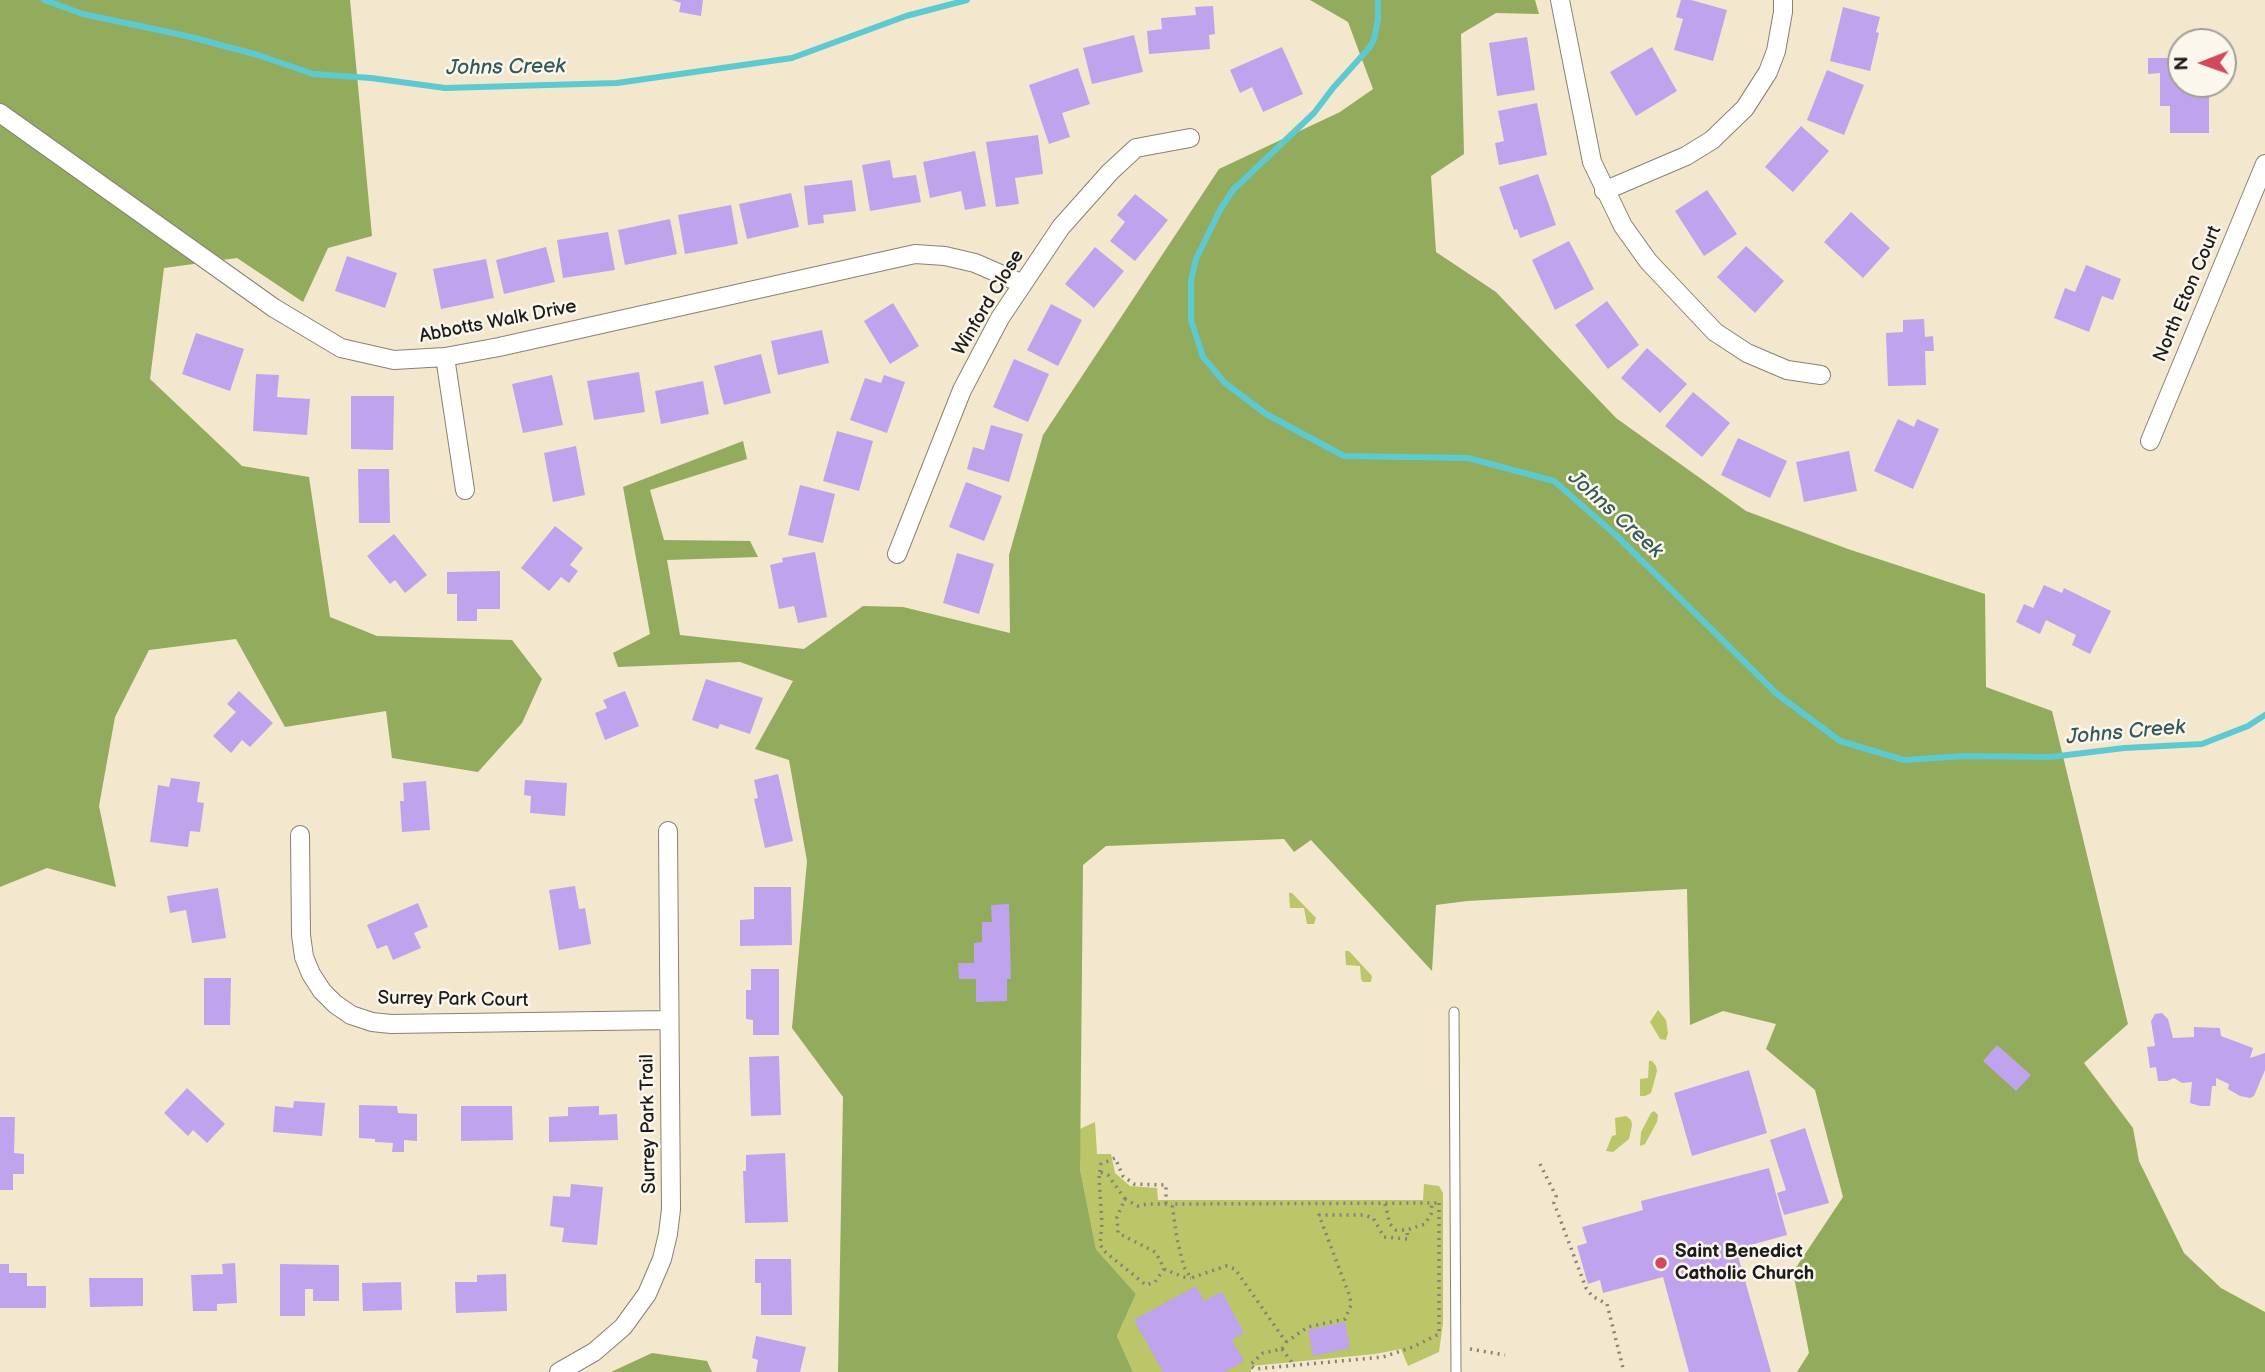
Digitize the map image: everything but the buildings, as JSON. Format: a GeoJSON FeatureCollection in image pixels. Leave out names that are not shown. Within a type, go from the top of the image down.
{"type":"FeatureCollection","features":[{"type":"Feature","properties":{"kind":"street"},"geometry":{"type":"LineString","coordinates":[[1560,0],[1592,162],[1623,226],[1648,261],[1715,332],[1747,353],[1787,370],[1821,375]]}},
{"type":"Feature","properties":{"kind":"street"},"geometry":{"type":"LineString","coordinates":[[1604,191],[1686,156],[1713,140],[1745,108],[1768,72],[1776,51],[1783,0]]}},
{"type":"Feature","properties":{"kind":"street","name":"Abbotts Walk Drive"},"geometry":{"type":"LineString","coordinates":[[0,113],[274,308],[341,348],[394,360],[444,357],[499,347],[915,254],[945,256],[975,263],[1023,284]]}},
{"type":"Feature","properties":{"kind":"street","name":"Winford Close"},"geometry":{"type":"LineString","coordinates":[[897,554],[962,390],[1000,318],[1061,228],[1110,172],[1136,148],[1190,138]]}},
{"type":"Feature","properties":{"kind":"street","name":"North Eton Court"},"geometry":{"type":"LineString","coordinates":[[2150,441],[2265,164]]}},
{"type":"Feature","properties":{"kind":"street"},"geometry":{"type":"LineString","coordinates":[[444,357],[465,490]]}},
{"type":"Feature","properties":{"kind":"street","name":"Surrey Park Trail"},"geometry":{"type":"LineString","coordinates":[[559,1372],[594,1352],[622,1327],[647,1294],[662,1259],[668,1234],[671,1209],[668,831]]}},
{"type":"Feature","properties":{"kind":"street","name":"Surrey Park Court"},"geometry":{"type":"LineString","coordinates":[[300,835],[301,935],[304,957],[322,990],[335,1004],[351,1015],[372,1022],[391,1024],[669,1020]]}},
{"type":"Feature","properties":{"kind":"lane"},"geometry":{"type":"LineString","coordinates":[[1454,1012],[1456,1372]]}},
{"type":"Feature","properties":{"kind":"path"},"geometry":{"type":"LineString","coordinates":[[1164,1269],[1155,1282],[1146,1284],[1104,1251],[1100,1244],[1101,1164],[1115,1158],[1123,1176],[1134,1184],[1166,1185],[1166,1204]]}},
{"type":"Feature","properties":{"kind":"path"},"geometry":{"type":"LineString","coordinates":[[1540,1164],[1556,1196],[1554,1203],[1586,1288],[1592,1296],[1607,1304],[1624,1372]]}},
{"type":"Feature","properties":{"kind":"path"},"geometry":{"type":"LineString","coordinates":[[1100,1172],[1108,1175],[1125,1199],[1138,1206],[1439,1203],[1439,1334],[1383,1356],[1294,1365],[1274,1370],[1255,1369],[1250,1364],[1263,1353],[1282,1349],[1286,1342],[1308,1328],[1345,1319],[1351,1305],[1319,1215],[1364,1215],[1373,1218],[1384,1237],[1408,1239],[1407,1230]]}},
{"type":"Feature","properties":{"kind":"path"},"geometry":{"type":"LineString","coordinates":[[1125,1199],[1117,1217],[1118,1233],[1155,1252],[1164,1269],[1182,1278],[1191,1278],[1226,1266],[1236,1269],[1286,1342]]}},
{"type":"Feature","properties":{"kind":"path"},"geometry":{"type":"LineString","coordinates":[[1385,1203],[1390,1224],[1396,1230],[1407,1230],[1425,1224],[1431,1214],[1432,1203]]}},
{"type":"Feature","properties":{"kind":"path"},"geometry":{"type":"LineString","coordinates":[[1172,1204],[1182,1257],[1191,1278]]}},
{"type":"Feature","properties":{"kind":"path"},"geometry":{"type":"LineString","coordinates":[[1282,1349],[1294,1365]]}},
{"type":"Feature","properties":{"kind":"green space"},"geometry":{"type":"Polygon","coordinates":[[[0,0],[350,0],[372,236],[328,248],[303,302],[237,258],[164,268],[150,379],[242,466],[309,477],[330,617],[377,636],[512,640],[542,679],[522,723],[478,772],[392,758],[386,711],[285,727],[236,639],[149,650],[115,717],[99,806],[116,887],[47,868],[0,887],[0,0]]]}},
{"type":"Feature","properties":{"kind":"green space"},"geometry":{"type":"Polygon","coordinates":[[[1310,0],[1535,0],[1539,14],[1496,13],[1461,34],[1464,154],[1431,176],[1436,252],[1496,292],[1616,418],[1746,511],[1848,549],[1985,594],[1986,687],[2052,711],[2128,1024],[2084,1063],[2133,1128],[2139,1161],[2184,1253],[2221,1288],[2265,1312],[2265,1372],[1797,1372],[1809,1353],[1793,1272],[1843,1197],[1815,1090],[1766,1049],[1776,1024],[1723,1011],[1690,1025],[1687,889],[1436,905],[1432,971],[1311,840],[1294,852],[1284,839],[1106,846],[1083,865],[1080,1169],[1096,1249],[1136,1294],[1117,1336],[1133,1372],[838,1372],[843,1097],[792,1028],[807,861],[789,760],[755,749],[793,681],[740,662],[618,667],[613,653],[650,634],[623,487],[743,441],[747,459],[650,490],[664,540],[750,541],[758,557],[667,560],[680,635],[804,649],[863,606],[903,607],[1010,633],[1009,555],[1043,435],[1219,169],[1340,112],[1373,89],[1348,22],[1310,0]]]}},
{"type":"Feature","properties":{"kind":"green space"},"geometry":{"type":"Polygon","coordinates":[[[1289,893],[1316,918],[1314,924],[1307,924],[1304,908],[1290,908],[1289,893]]]}},
{"type":"Feature","properties":{"kind":"green space"},"geometry":{"type":"Polygon","coordinates":[[[1345,951],[1349,951],[1372,976],[1371,982],[1363,982],[1360,966],[1346,965],[1345,951]]]}},
{"type":"Feature","properties":{"kind":"green space"},"geometry":{"type":"Polygon","coordinates":[[[1658,1010],[1666,1020],[1666,1040],[1660,1039],[1650,1022],[1658,1010]]]}},
{"type":"Feature","properties":{"kind":"green space"},"geometry":{"type":"Polygon","coordinates":[[[1649,1061],[1656,1066],[1657,1071],[1651,1093],[1640,1096],[1640,1079],[1648,1078],[1649,1061]]]}},
{"type":"Feature","properties":{"kind":"green space"},"geometry":{"type":"Polygon","coordinates":[[[1654,1111],[1658,1115],[1657,1122],[1645,1144],[1640,1146],[1641,1132],[1654,1111]]]}},
{"type":"Feature","properties":{"kind":"green space"},"geometry":{"type":"Polygon","coordinates":[[[1626,1116],[1632,1125],[1629,1139],[1613,1152],[1606,1151],[1612,1136],[1616,1135],[1615,1118],[1626,1116]]]}},
{"type":"Feature","properties":{"kind":"green space"},"geometry":{"type":"Polygon","coordinates":[[[1095,1122],[1097,1154],[1111,1154],[1115,1173],[1130,1186],[1157,1188],[1158,1200],[1423,1200],[1424,1184],[1439,1186],[1443,1193],[1443,1323],[1439,1352],[1408,1366],[1401,1349],[1252,1366],[1251,1372],[1133,1372],[1117,1336],[1136,1294],[1096,1249],[1080,1169],[1080,1129],[1095,1122]]]}},
{"type":"Feature","properties":{"kind":"green space"},"geometry":{"type":"Polygon","coordinates":[[[652,1353],[707,1361],[712,1372],[611,1372],[652,1353]]]}},
{"type":"Feature","properties":{"kind":"waterway","name":"Johns Creek"},"geometry":{"type":"LineString","coordinates":[[44,0],[83,14],[187,36],[258,55],[313,74],[371,78],[445,88],[617,83],[792,58],[906,16],[967,0]]}},
{"type":"Feature","properties":{"kind":"waterway","name":"Johns Creek"},"geometry":{"type":"LineString","coordinates":[[1378,0],[1378,20],[1370,47],[1314,113],[1233,190],[1196,259],[1191,280],[1191,320],[1203,357],[1225,383],[1266,414],[1344,456],[1468,458],[1554,481],[1618,537],[1777,694],[1840,741],[1904,760],[1964,756],[2051,757],[2124,748],[2202,744],[2248,726],[2265,715]]}},
{"type":"Feature","properties":{"kind":"place","name":"Saint Benedict Catholic Church"},"geometry":{"type":"Point","coordinates":[1661,1263]}}]}
